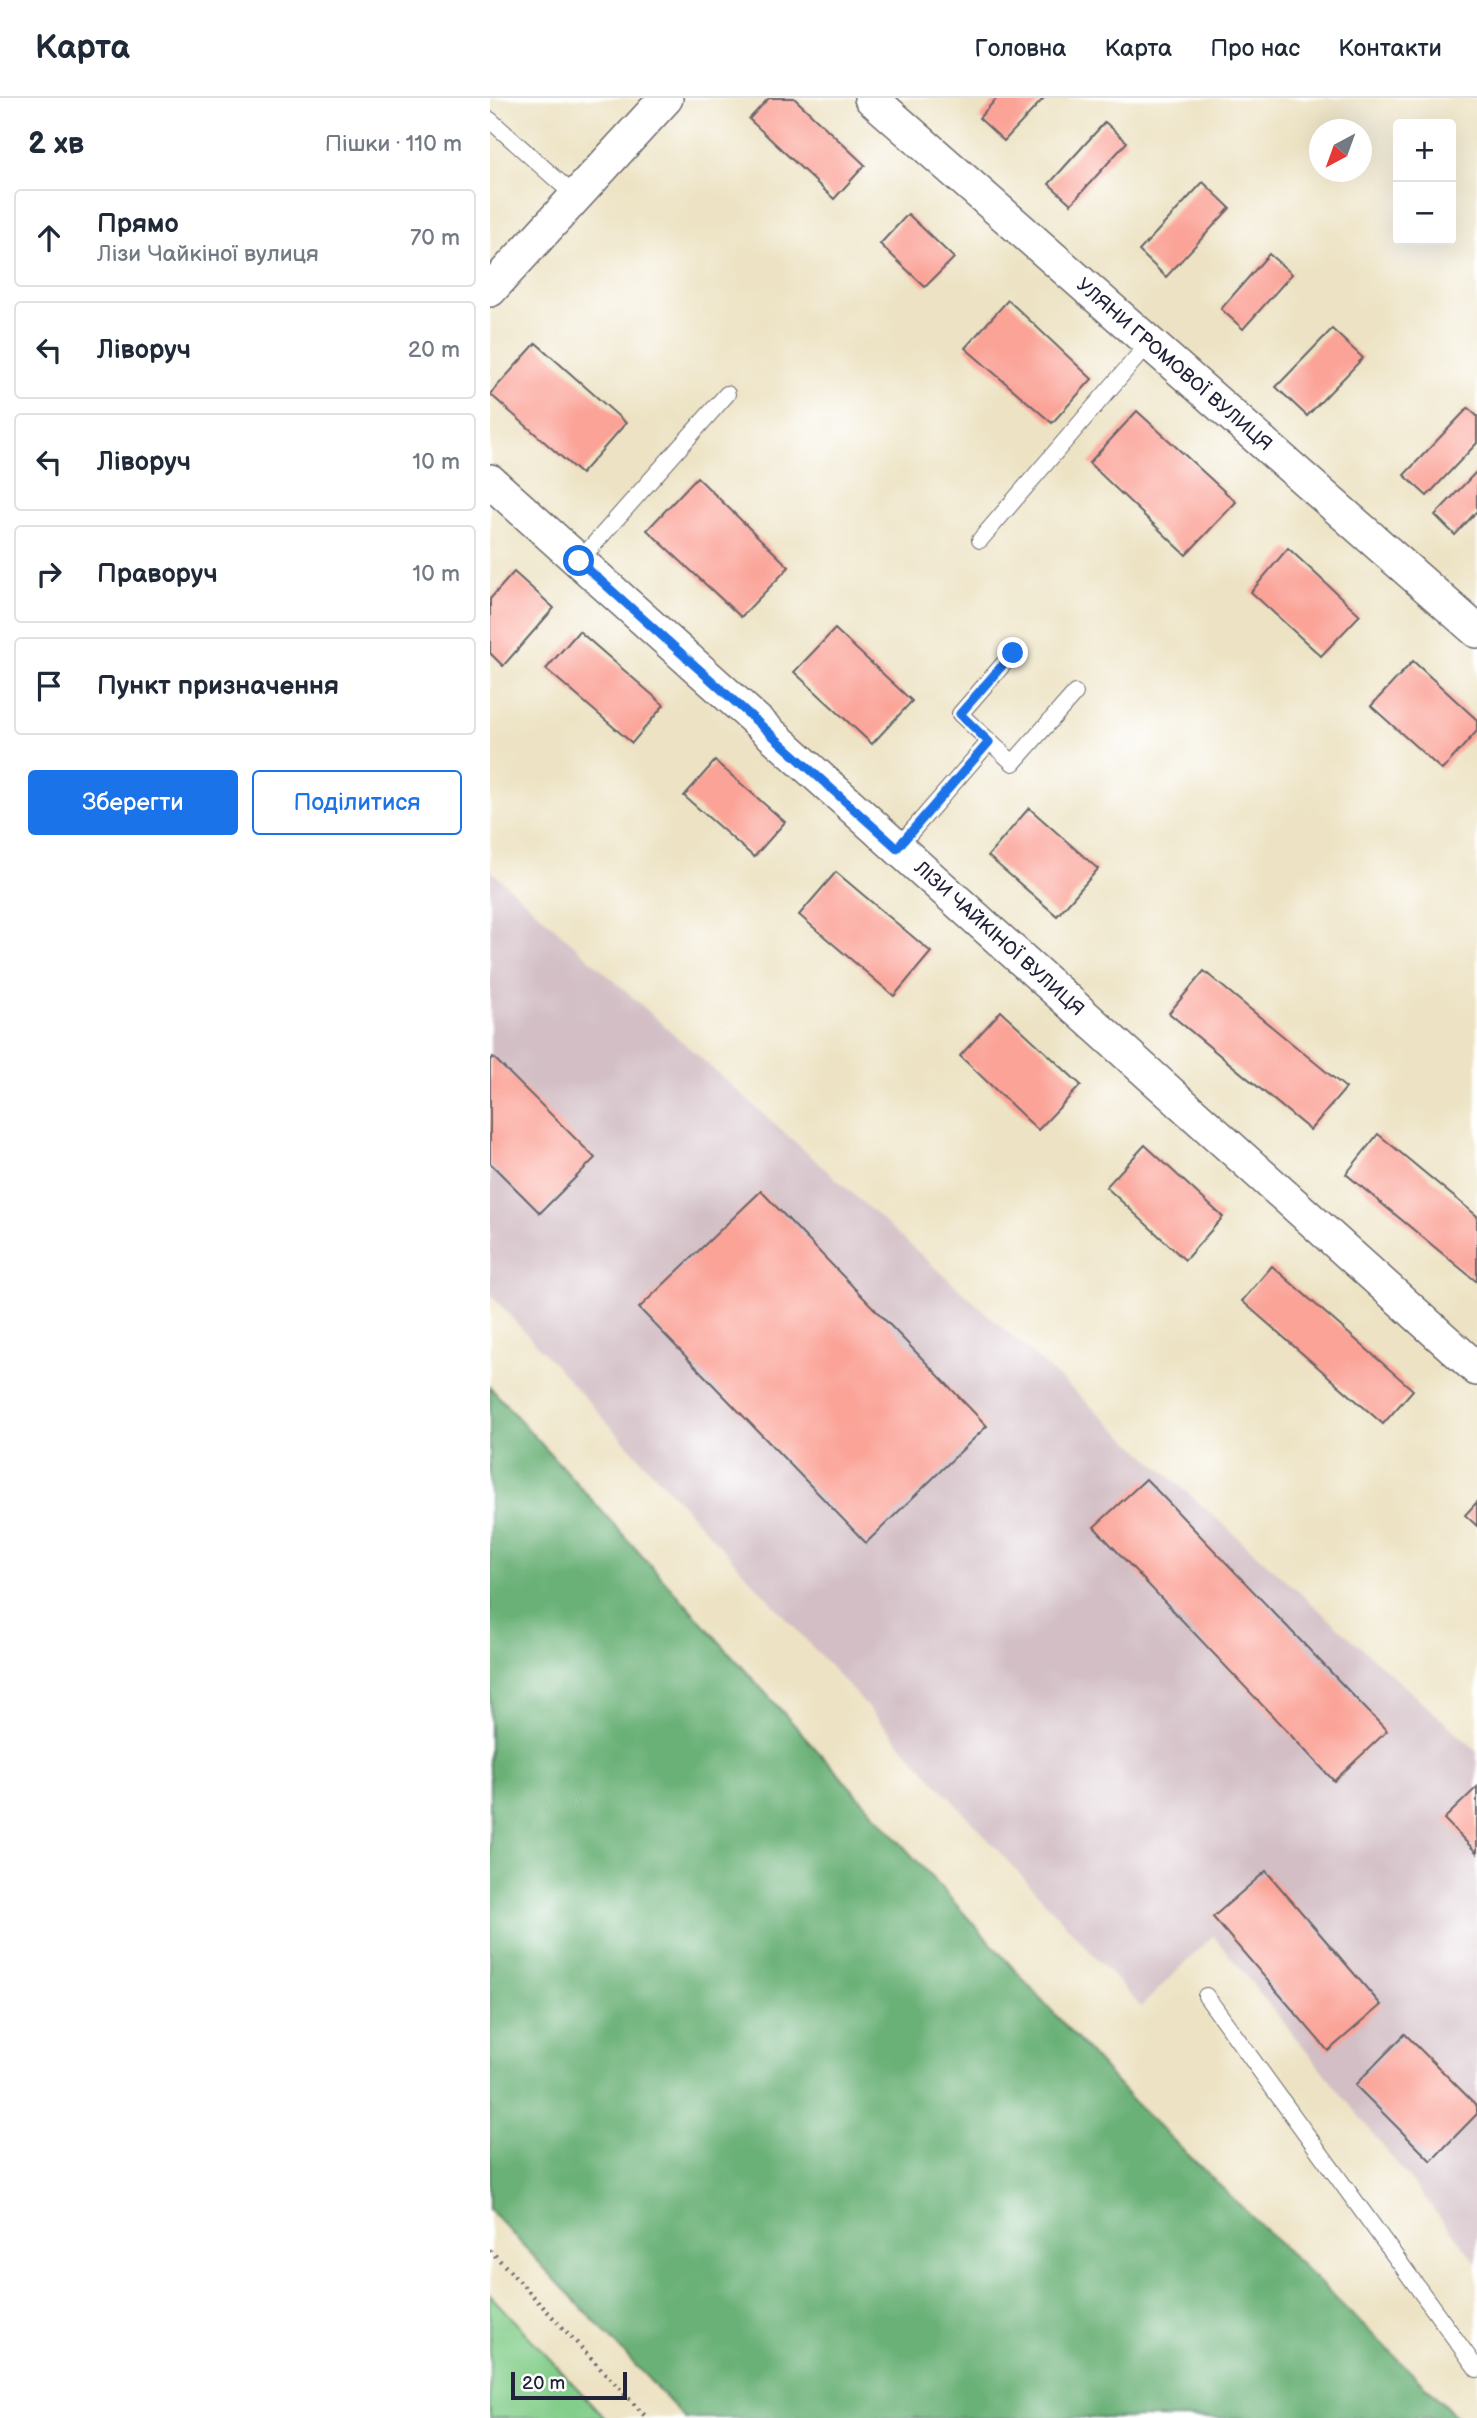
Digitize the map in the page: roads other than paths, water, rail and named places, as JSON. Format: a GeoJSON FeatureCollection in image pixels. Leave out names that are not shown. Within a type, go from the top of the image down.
{"type":"FeatureCollection","features":[{"type":"Feature","properties":{"kind":"street"},"geometry":{"type":"LineString","coordinates":[[490,290],[666,98]]}},
{"type":"Feature","properties":{"kind":"street","name":"УЛЯНИ ГРОМОВОЇ ВУЛИЦЯ"},"geometry":{"type":"LineString","coordinates":[[871,98],[1477,631]]}},
{"type":"Feature","properties":{"kind":"street","name":"ЛІЗИ ЧАЙКІНОЇ ВУЛИЦЯ"},"geometry":{"type":"LineString","coordinates":[[490,481],[1477,1369]]}},
{"type":"Feature","properties":{"kind":"lane"},"geometry":{"type":"LineString","coordinates":[[490,120],[576,197]]}},
{"type":"Feature","properties":{"kind":"lane"},"geometry":{"type":"LineString","coordinates":[[980,540],[1149,343]]}},
{"type":"Feature","properties":{"kind":"lane"},"geometry":{"type":"LineString","coordinates":[[579,561],[727,394]]}},
{"type":"Feature","properties":{"kind":"lane"},"geometry":{"type":"LineString","coordinates":[[1013,653],[960,714],[1013,763],[1075,693]]}},
{"type":"Feature","properties":{"kind":"lane"},"geometry":{"type":"LineString","coordinates":[[897,848],[989,742]]}},
{"type":"Feature","properties":{"kind":"lane"},"geometry":{"type":"LineString","coordinates":[[1206,1996],[1477,2369]]}}]}
